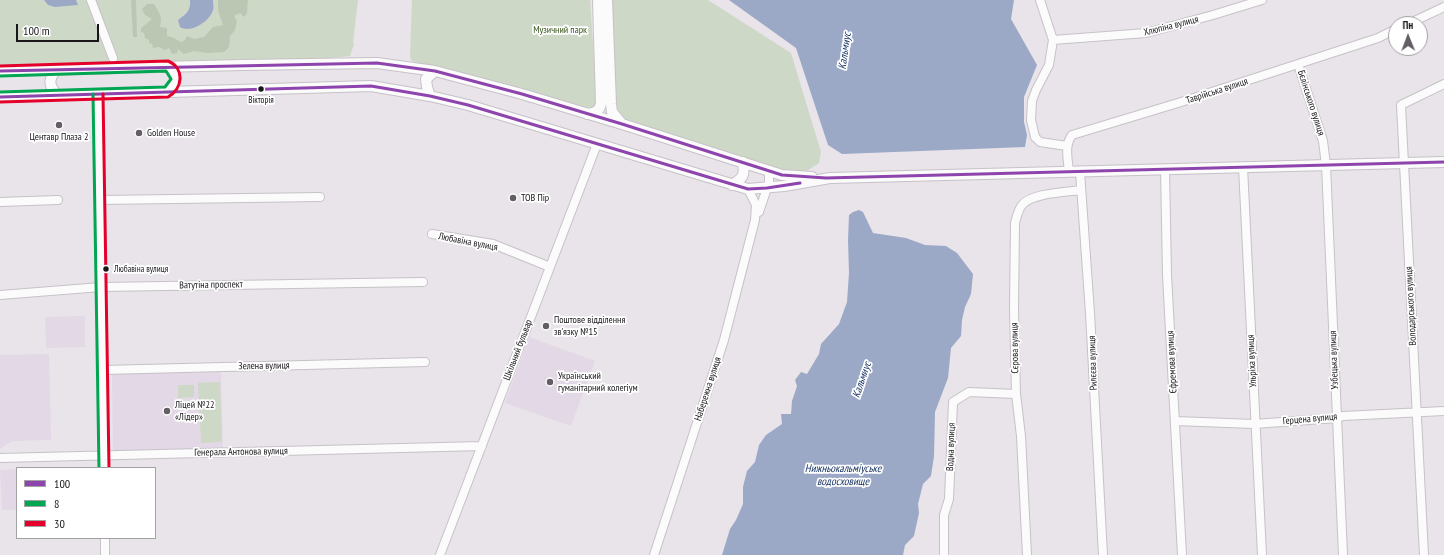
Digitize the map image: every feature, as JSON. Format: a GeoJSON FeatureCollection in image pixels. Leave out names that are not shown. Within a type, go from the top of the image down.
{"type":"FeatureCollection","features":[{"type":"Feature","properties":{"kind":"main road"},"geometry":{"type":"LineString","coordinates":[[598,0],[603,18],[612,112],[622,124]]}},
{"type":"Feature","properties":{"kind":"main road"},"geometry":{"type":"LineString","coordinates":[[587,114],[595,113],[600,108],[601,104],[603,18],[607,0]]}},
{"type":"Feature","properties":{"kind":"main road"},"geometry":{"type":"LineString","coordinates":[[0,71],[168,66],[377,63],[435,71],[622,124],[782,175],[828,178],[1444,162]]}},
{"type":"Feature","properties":{"kind":"main road"},"geometry":{"type":"LineString","coordinates":[[167,92],[174,86],[176,79],[174,71],[168,66]]}},
{"type":"Feature","properties":{"kind":"main road"},"geometry":{"type":"LineString","coordinates":[[57,69],[50,78],[50,83],[52,89],[58,95]]}},
{"type":"Feature","properties":{"kind":"main road"},"geometry":{"type":"LineString","coordinates":[[430,96],[426,79],[435,71]]}},
{"type":"Feature","properties":{"kind":"main road"},"geometry":{"type":"LineString","coordinates":[[0,97],[371,86],[430,96],[468,106],[748,189],[784,186],[828,178]]}},
{"type":"Feature","properties":{"kind":"main road"},"geometry":{"type":"LineString","coordinates":[[732,184],[741,179],[743,175],[743,162]]}},
{"type":"Feature","properties":{"kind":"street"},"geometry":{"type":"LineString","coordinates":[[91,0],[113,58]]}},
{"type":"Feature","properties":{"kind":"street"},"geometry":{"type":"LineString","coordinates":[[1040,0],[1053,40],[1050,65],[1036,90],[1032,101],[1031,120],[1035,137],[1040,142],[1067,146],[1069,172]]}},
{"type":"Feature","properties":{"kind":"street","name":"Хлюпіна вулиця"},"geometry":{"type":"LineString","coordinates":[[1053,40],[1146,33],[1213,16],[1262,0]]}},
{"type":"Feature","properties":{"kind":"street"},"geometry":{"type":"LineString","coordinates":[[1425,16],[1444,7]]}},
{"type":"Feature","properties":{"kind":"street","name":"Таврійська вулиця"},"geometry":{"type":"LineString","coordinates":[[1067,146],[1072,135],[1178,103],[1378,38],[1388,33]]}},
{"type":"Feature","properties":{"kind":"street","name":"Бєлінського вулиця"},"geometry":{"type":"LineString","coordinates":[[1298,64],[1323,141],[1326,165]]}},
{"type":"Feature","properties":{"kind":"street","name":"Володарського вулиця"},"geometry":{"type":"LineString","coordinates":[[1424,555],[1415,412],[1401,104],[1444,84]]}},
{"type":"Feature","properties":{"kind":"street"},"geometry":{"type":"LineString","coordinates":[[98,94],[104,467]]}},
{"type":"Feature","properties":{"kind":"street","name":"Шкільний бульвар"},"geometry":{"type":"LineString","coordinates":[[440,555],[597,144]]}},
{"type":"Feature","properties":{"kind":"street","name":"Узбецька вулиця"},"geometry":{"type":"LineString","coordinates":[[1326,165],[1343,555]]}},
{"type":"Feature","properties":{"kind":"street","name":"Ульріха вулиця"},"geometry":{"type":"LineString","coordinates":[[1243,167],[1254,424],[1262,555]]}},
{"type":"Feature","properties":{"kind":"street"},"geometry":{"type":"LineString","coordinates":[[755,220],[767,188],[769,170]]}},
{"type":"Feature","properties":{"kind":"street","name":"Єфремова вулиця"},"geometry":{"type":"LineString","coordinates":[[1166,170],[1167,275],[1182,555]]}},
{"type":"Feature","properties":{"kind":"street","name":"Рилєєва вулиця"},"geometry":{"type":"LineString","coordinates":[[1080,172],[1090,313],[1103,555]]}},
{"type":"Feature","properties":{"kind":"street"},"geometry":{"type":"LineString","coordinates":[[762,204],[772,194],[784,186]]}},
{"type":"Feature","properties":{"kind":"street"},"geometry":{"type":"LineString","coordinates":[[748,189],[756,205],[755,220]]}},
{"type":"Feature","properties":{"kind":"street","name":"Сєрова вулиця"},"geometry":{"type":"LineString","coordinates":[[1027,555],[1021,436],[1016,394],[1014,309],[1015,222],[1017,212],[1022,204],[1041,196],[1081,190]]}},
{"type":"Feature","properties":{"kind":"street"},"geometry":{"type":"LineString","coordinates":[[100,200],[320,197]]}},
{"type":"Feature","properties":{"kind":"street"},"geometry":{"type":"LineString","coordinates":[[0,202],[58,200]]}},
{"type":"Feature","properties":{"kind":"street","name":"Набережна вулиця"},"geometry":{"type":"LineString","coordinates":[[654,555],[724,340],[755,220]]}},
{"type":"Feature","properties":{"kind":"street","name":"Любавіна вулиця"},"geometry":{"type":"LineString","coordinates":[[432,234],[492,244],[550,267]]}},
{"type":"Feature","properties":{"kind":"street","name":"Ватутіна проспект"},"geometry":{"type":"LineString","coordinates":[[0,295],[101,287],[423,282]]}},
{"type":"Feature","properties":{"kind":"street","name":"Зелена вулиця"},"geometry":{"type":"LineString","coordinates":[[102,370],[425,362]]}},
{"type":"Feature","properties":{"kind":"street","name":"Водна вулиця"},"geometry":{"type":"LineString","coordinates":[[944,555],[944,515],[949,499],[953,402],[970,392],[1016,394]]}},
{"type":"Feature","properties":{"kind":"street","name":"Герцена вулиця"},"geometry":{"type":"LineString","coordinates":[[1175,421],[1254,424],[1337,418],[1343,416],[1444,411]]}},
{"type":"Feature","properties":{"kind":"street","name":"Генерала Антонова вулиця"},"geometry":{"type":"LineString","coordinates":[[0,458],[482,446]]}},
{"type":"Feature","properties":{"kind":"street"},"geometry":{"type":"LineString","coordinates":[[105,539],[105,555]]}},
{"type":"Feature","properties":{"kind":"shaded area"},"geometry":{"type":"Polygon","coordinates":[[[85,316],[85,347],[46,348],[45,317],[85,316]]]}},
{"type":"Feature","properties":{"kind":"shaded area","name":"Український гуманітарний колегіум"},"geometry":{"type":"Polygon","coordinates":[[[529,337],[595,361],[571,426],[505,403],[529,337]]]}},
{"type":"Feature","properties":{"kind":"shaded area"},"geometry":{"type":"Polygon","coordinates":[[[49,354],[51,440],[12,441],[0,449],[0,355],[49,354]]]}},
{"type":"Feature","properties":{"kind":"shaded area","name":"Ліцей №22 «Лідер»"},"geometry":{"type":"Polygon","coordinates":[[[221,370],[223,450],[113,453],[112,373],[221,370]]]}},
{"type":"Feature","properties":{"kind":"shaded area"},"geometry":{"type":"Polygon","coordinates":[[[16,469],[16,510],[2,510],[0,470],[16,469]]]}},
{"type":"Feature","properties":{"kind":"green space"},"geometry":{"type":"Polygon","coordinates":[[[0,0],[358,0],[354,44],[350,56],[321,59],[0,67],[0,0]]]}},
{"type":"Feature","properties":{"kind":"green space"},"geometry":{"type":"Polygon","coordinates":[[[131,0],[136,0],[137,37],[133,37],[131,0]]]}},
{"type":"Feature","properties":{"kind":"green space"},"geometry":{"type":"Polygon","coordinates":[[[218,0],[248,0],[247,13],[244,17],[240,13],[234,16],[237,21],[235,30],[230,36],[229,47],[224,52],[207,53],[194,51],[184,54],[178,49],[177,53],[172,54],[169,48],[165,50],[159,47],[153,48],[152,44],[149,43],[149,40],[145,38],[144,33],[141,32],[141,28],[152,19],[145,15],[142,9],[147,4],[154,4],[161,17],[160,27],[167,28],[167,36],[181,42],[185,40],[187,36],[194,39],[204,37],[213,27],[223,25],[218,11],[218,0]]]}},
{"type":"Feature","properties":{"kind":"green space","name":"Музичний парк"},"geometry":{"type":"Polygon","coordinates":[[[412,0],[590,0],[597,103],[595,106],[590,108],[412,61],[410,57],[412,0]]]}},
{"type":"Feature","properties":{"kind":"green space"},"geometry":{"type":"Polygon","coordinates":[[[611,0],[708,0],[791,53],[821,152],[819,163],[808,170],[794,173],[717,151],[619,117],[616,112],[611,0]]]}},
{"type":"Feature","properties":{"kind":"green space"},"geometry":{"type":"Polygon","coordinates":[[[220,382],[222,442],[201,443],[198,383],[220,382]]]}},
{"type":"Feature","properties":{"kind":"green space"},"geometry":{"type":"Polygon","coordinates":[[[178,385],[194,385],[194,397],[178,398],[178,385]]]}},
{"type":"Feature","properties":{"kind":"water"},"geometry":{"type":"Polygon","coordinates":[[[44,0],[76,0],[78,5],[55,7],[48,5],[44,0]]]}},
{"type":"Feature","properties":{"kind":"water"},"geometry":{"type":"Polygon","coordinates":[[[190,0],[213,0],[213,9],[208,18],[200,25],[194,28],[184,29],[180,27],[178,20],[189,10],[190,0]]]}},
{"type":"Feature","properties":{"kind":"water","name":"Кальмиус"},"geometry":{"type":"Polygon","coordinates":[[[729,0],[1014,0],[1011,19],[1037,65],[1024,97],[1024,122],[1027,135],[1025,147],[842,154],[828,145],[796,48],[729,0]]]}},
{"type":"Feature","properties":{"kind":"water","name":"Нижньокальміуське водосховище"},"geometry":{"type":"Polygon","coordinates":[[[859,210],[863,212],[873,233],[906,238],[925,245],[946,246],[957,253],[973,274],[971,294],[965,307],[962,320],[961,336],[951,348],[948,378],[935,412],[934,456],[931,476],[923,484],[918,504],[919,513],[914,536],[905,545],[903,555],[722,555],[730,529],[743,504],[743,487],[747,471],[755,462],[759,445],[766,435],[782,424],[781,414],[791,414],[792,401],[797,386],[795,380],[801,372],[807,374],[819,354],[821,344],[839,324],[847,302],[849,273],[849,215],[859,210]]]}},
{"type":"Feature","properties":{"kind":"transit line","name":"30"},"geometry":{"type":"LineString","coordinates":[[0,66],[168,61],[177,68],[180,79],[177,89],[168,97],[0,102]]}},
{"type":"Feature","properties":{"kind":"transit line","name":"100"},"geometry":{"type":"LineString","coordinates":[[0,71],[377,63],[435,71],[522,94],[782,175],[826,178],[1444,162]]}},
{"type":"Feature","properties":{"kind":"transit line","name":"8"},"geometry":{"type":"LineString","coordinates":[[0,76],[166,71],[171,79],[165,87],[0,92]]}},
{"type":"Feature","properties":{"kind":"transit line","name":"100"},"geometry":{"type":"LineString","coordinates":[[0,97],[371,86],[430,96],[468,105],[748,189],[800,183]]}},
{"type":"Feature","properties":{"kind":"transit line","name":"8"},"geometry":{"type":"LineString","coordinates":[[93,94],[99,467]]}},
{"type":"Feature","properties":{"kind":"transit line","name":"30"},"geometry":{"type":"LineString","coordinates":[[103,94],[109,467]]}},
{"type":"Feature","properties":{"kind":"place","name":"Вікторія"},"geometry":{"type":"Point","coordinates":[261,89]}},
{"type":"Feature","properties":{"kind":"place","name":"Центавр Плаза 2"},"geometry":{"type":"Point","coordinates":[59,125]}},
{"type":"Feature","properties":{"kind":"place","name":"Golden House"},"geometry":{"type":"Point","coordinates":[139,133]}},
{"type":"Feature","properties":{"kind":"place","name":"ТОВ Пір"},"geometry":{"type":"Point","coordinates":[513,198]}},
{"type":"Feature","properties":{"kind":"place","name":"Любавіна вулиця"},"geometry":{"type":"Point","coordinates":[106,269]}},
{"type":"Feature","properties":{"kind":"place","name":"Поштове відділення зв'язку №15"},"geometry":{"type":"Point","coordinates":[546,326]}},
{"type":"Feature","properties":{"kind":"place","name":"Український гуманітарний колегіум"},"geometry":{"type":"Point","coordinates":[550,382]}},
{"type":"Feature","properties":{"kind":"place","name":"Ліцей №22 «Лідер»"},"geometry":{"type":"Point","coordinates":[167,411]}}]}
